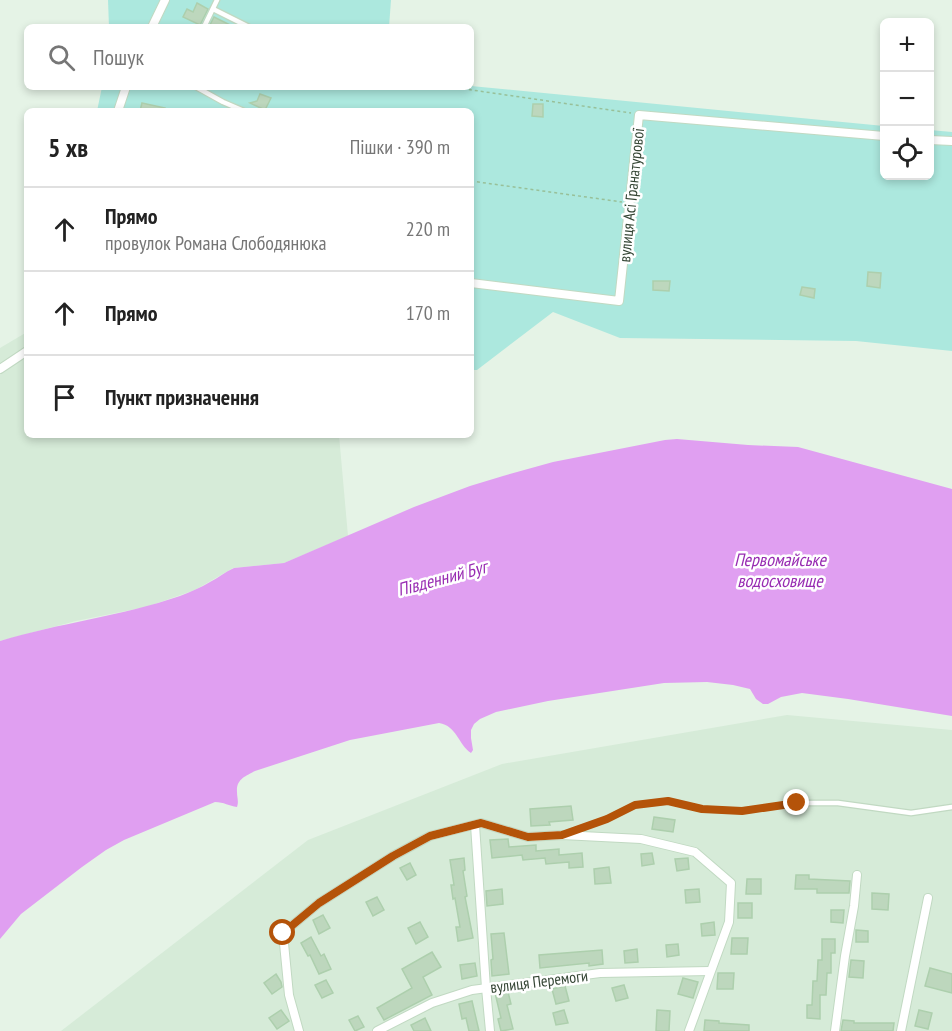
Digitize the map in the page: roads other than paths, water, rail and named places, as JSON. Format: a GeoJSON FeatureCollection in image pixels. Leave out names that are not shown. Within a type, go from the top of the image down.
{"type":"FeatureCollection","features":[{"type":"Feature","properties":{"kind":"street"},"geometry":{"type":"LineString","coordinates":[[153,24],[165,0]]}},
{"type":"Feature","properties":{"kind":"street"},"geometry":{"type":"LineString","coordinates":[[119,108],[125,90]]}},
{"type":"Feature","properties":{"kind":"street","name":"вулиця Асі Гранатурової"},"geometry":{"type":"LineString","coordinates":[[474,283],[619,301],[639,115],[880,136]]}},
{"type":"Feature","properties":{"kind":"street"},"geometry":{"type":"LineString","coordinates":[[934,140],[952,141]]}},
{"type":"Feature","properties":{"kind":"street"},"geometry":{"type":"LineString","coordinates":[[0,369],[24,353]]}},
{"type":"Feature","properties":{"kind":"street"},"geometry":{"type":"LineString","coordinates":[[299,1031],[289,995],[283,933],[319,903],[393,856],[430,836],[481,823],[528,837],[562,835],[641,839],[695,852],[731,883],[729,922],[689,1031]]}},
{"type":"Feature","properties":{"kind":"street"},"geometry":{"type":"LineString","coordinates":[[475,825],[490,1031]]}},
{"type":"Feature","properties":{"kind":"street"},"geometry":{"type":"LineString","coordinates":[[835,1031],[857,875]]}},
{"type":"Feature","properties":{"kind":"street"},"geometry":{"type":"LineString","coordinates":[[901,1031],[928,898]]}},
{"type":"Feature","properties":{"kind":"street","name":"вулиця Перемоги"},"geometry":{"type":"LineString","coordinates":[[377,1031],[432,1003],[472,990],[600,973],[710,971]]}},
{"type":"Feature","properties":{"kind":"lane"},"geometry":{"type":"LineString","coordinates":[[206,24],[217,0]]}},
{"type":"Feature","properties":{"kind":"lane"},"geometry":{"type":"LineString","coordinates":[[213,9],[243,24]]}},
{"type":"Feature","properties":{"kind":"lane"},"geometry":{"type":"LineString","coordinates":[[201,90],[237,108]]}},
{"type":"Feature","properties":{"kind":"lane"},"geometry":{"type":"LineString","coordinates":[[562,835],[607,819],[635,805],[668,801],[702,809],[742,811],[797,803],[838,803],[910,813],[952,807]]}},
{"type":"Feature","properties":{"kind":"water","name":"Первомайське водосховище"},"geometry":{"type":"Polygon","coordinates":[[[677,439],[798,447],[952,489],[952,716],[802,693],[781,697],[768,704],[763,704],[756,699],[750,689],[733,685],[707,682],[664,683],[548,701],[496,712],[474,724],[471,730],[473,750],[471,753],[454,731],[439,723],[350,740],[245,776],[238,784],[237,807],[215,802],[124,840],[106,850],[21,914],[0,939],[0,641],[158,603],[195,590],[234,568],[284,563],[414,507],[503,476],[553,462],[677,439]]]}},
{"type":"Feature","properties":{"kind":"water label","name":"Південний Буг"},"geometry":{"type":"Point","coordinates":[442,578]}}]}
